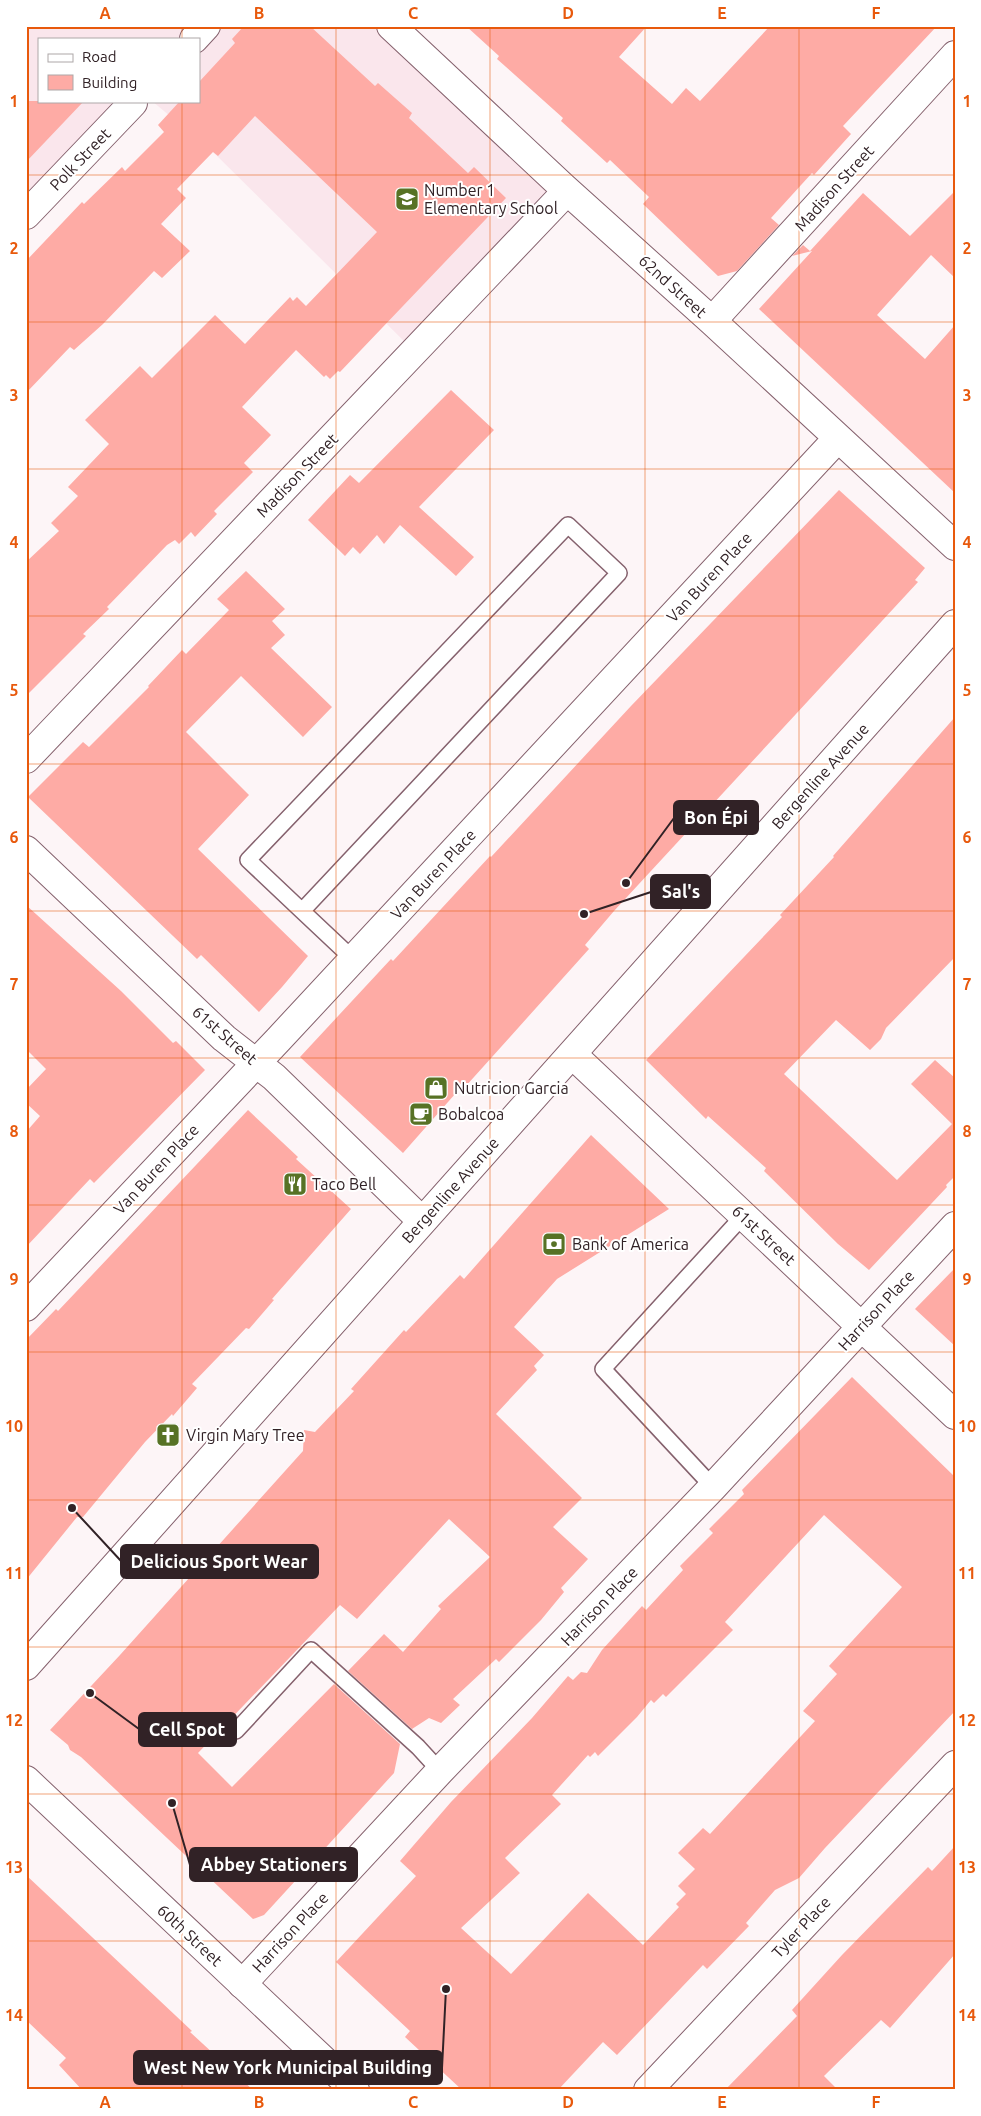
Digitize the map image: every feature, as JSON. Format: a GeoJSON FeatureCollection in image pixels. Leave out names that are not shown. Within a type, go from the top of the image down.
{"type":"FeatureCollection","features":[{"type":"Feature","properties":{"kind":"street"},"geometry":{"type":"LineString","coordinates":[[195,38],[206,26]]}},
{"type":"Feature","properties":{"kind":"street","name":"62nd Street"},"geometry":{"type":"LineString","coordinates":[[397,28],[567,191],[712,321],[955,546]]}},
{"type":"Feature","properties":{"kind":"street","name":"Madison Street"},"geometry":{"type":"LineString","coordinates":[[712,321],[955,55]]}},
{"type":"Feature","properties":{"kind":"street","name":"Polk Street"},"geometry":{"type":"LineString","coordinates":[[26,215],[133,103]]}},
{"type":"Feature","properties":{"kind":"street","name":"Madison Street"},"geometry":{"type":"LineString","coordinates":[[26,759],[567,191]]}},
{"type":"Feature","properties":{"kind":"street","name":"Van Buren Place"},"geometry":{"type":"LineString","coordinates":[[26,1307],[838,438]]}},
{"type":"Feature","properties":{"kind":"street","name":"Bergenline Avenue"},"geometry":{"type":"LineString","coordinates":[[26,1666],[422,1221],[573,1055],[955,624]]}},
{"type":"Feature","properties":{"kind":"street","name":"61st Street"},"geometry":{"type":"LineString","coordinates":[[26,850],[224,1038],[274,1077],[422,1221]]}},
{"type":"Feature","properties":{"kind":"street","name":"61st Street"},"geometry":{"type":"LineString","coordinates":[[573,1055],[955,1416]]}},
{"type":"Feature","properties":{"kind":"street","name":"Harrison Place"},"geometry":{"type":"LineString","coordinates":[[242,1984],[440,1771],[713,1487],[860,1326],[955,1226]]}},
{"type":"Feature","properties":{"kind":"street","name":"Tyler Place"},"geometry":{"type":"LineString","coordinates":[[648,2090],[955,1765]]}},
{"type":"Feature","properties":{"kind":"street","name":"60th Street"},"geometry":{"type":"LineString","coordinates":[[26,1780],[355,2090]]}},
{"type":"Feature","properties":{"kind":"lane"},"geometry":{"type":"LineString","coordinates":[[302,911],[619,573],[568,525],[248,860],[302,911],[353,959]]}},
{"type":"Feature","properties":{"kind":"lane"},"geometry":{"type":"LineString","coordinates":[[713,1487],[604,1369],[743,1216]]}},
{"type":"Feature","properties":{"kind":"lane"},"geometry":{"type":"LineString","coordinates":[[236,1731],[311,1650],[418,1747],[440,1771]]}},
{"type":"Feature","properties":{"kind":"shaded area"},"geometry":{"type":"Polygon","coordinates":[[[26,26],[202,26],[191,38],[38,38],[38,102],[130,102],[26,199],[26,26]]]}},
{"type":"Feature","properties":{"kind":"shaded area","name":"Number 1 Elementary School"},"geometry":{"type":"Polygon","coordinates":[[[212,26],[389,26],[563,187],[411,348],[213,152],[153,102],[200,102],[200,40],[212,26]]]}},
{"type":"Feature","properties":{"kind":"building"},"geometry":{"type":"Polygon","coordinates":[[[244,26],[310,26],[375,86],[378,83],[412,113],[409,118],[468,173],[474,167],[506,198],[340,372],[338,371],[330,379],[326,375],[324,377],[296,350],[242,407],[271,435],[244,463],[253,472],[214,511],[217,514],[195,537],[191,532],[179,544],[175,540],[167,545],[107,607],[109,609],[83,634],[86,636],[26,696],[26,562],[59,531],[51,523],[78,496],[68,487],[109,444],[85,420],[140,366],[152,378],[215,315],[245,344],[290,297],[293,301],[297,297],[306,306],[377,232],[255,116],[218,156],[213,152],[177,189],[186,198],[161,224],[190,251],[162,278],[154,271],[103,324],[74,350],[70,347],[26,393],[26,261],[82,202],[84,204],[122,167],[125,171],[164,132],[158,125],[179,102],[200,102],[200,81],[235,43],[232,39],[244,26]]]}},
{"type":"Feature","properties":{"kind":"building"},"geometry":{"type":"Polygon","coordinates":[[[466,26],[647,26],[619,57],[672,104],[686,88],[700,101],[770,26],[937,26],[843,126],[851,134],[771,218],[779,225],[737,271],[718,276],[643,204],[649,197],[610,160],[607,163],[561,121],[563,118],[497,59],[499,56],[466,26]]]}},
{"type":"Feature","properties":{"kind":"building"},"geometry":{"type":"Polygon","coordinates":[[[26,101],[83,102],[26,162],[26,101]]]}},
{"type":"Feature","properties":{"kind":"building"},"geometry":{"type":"Polygon","coordinates":[[[955,191],[955,278],[931,255],[877,315],[925,359],[955,325],[955,493],[759,309],[812,251],[792,256],[803,245],[810,251],[863,193],[910,236],[955,191]]]}},
{"type":"Feature","properties":{"kind":"building"},"geometry":{"type":"Polygon","coordinates":[[[451,390],[494,430],[419,507],[474,557],[456,576],[400,525],[384,544],[377,535],[360,554],[353,547],[345,556],[308,520],[350,475],[359,483],[451,390]]]}},
{"type":"Feature","properties":{"kind":"building"},"geometry":{"type":"Polygon","coordinates":[[[839,490],[925,568],[915,580],[918,582],[614,911],[585,945],[589,949],[403,1153],[300,1057],[391,959],[393,961],[631,706],[839,490]]]}},
{"type":"Feature","properties":{"kind":"building"},"geometry":{"type":"Polygon","coordinates":[[[246,571],[285,609],[272,621],[285,635],[271,648],[332,707],[303,737],[241,676],[186,732],[249,795],[198,849],[308,956],[259,1012],[201,955],[197,959],[28,797],[83,742],[89,747],[149,687],[182,650],[186,654],[229,610],[217,599],[246,571]]]}},
{"type":"Feature","properties":{"kind":"building"},"geometry":{"type":"Polygon","coordinates":[[[955,717],[955,957],[886,1028],[881,1039],[870,1050],[836,1020],[784,1074],[897,1180],[952,1124],[911,1084],[935,1060],[955,1078],[955,1176],[946,1185],[947,1187],[869,1270],[838,1244],[764,1171],[766,1168],[708,1116],[706,1119],[646,1060],[782,917],[780,915],[834,857],[955,717]]]}},
{"type":"Feature","properties":{"kind":"building"},"geometry":{"type":"Polygon","coordinates":[[[26,905],[121,991],[173,1043],[176,1041],[205,1070],[94,1183],[90,1179],[26,1247],[26,1132],[40,1116],[26,1103],[26,1090],[46,1069],[26,1049],[26,905]]]}},
{"type":"Feature","properties":{"kind":"building"},"geometry":{"type":"Polygon","coordinates":[[[248,1110],[298,1157],[296,1159],[351,1209],[272,1299],[274,1300],[249,1329],[246,1328],[192,1384],[197,1388],[173,1416],[172,1414],[145,1442],[83,1517],[77,1517],[26,1580],[26,1340],[56,1309],[58,1311],[248,1110]]]}},
{"type":"Feature","properties":{"kind":"building"},"geometry":{"type":"Polygon","coordinates":[[[591,1135],[669,1209],[557,1279],[514,1327],[544,1355],[534,1366],[537,1370],[496,1414],[582,1498],[553,1527],[588,1559],[561,1588],[564,1592],[541,1620],[499,1662],[496,1659],[453,1699],[460,1705],[441,1723],[429,1718],[412,1729],[348,1671],[384,1634],[403,1652],[441,1609],[438,1606],[490,1557],[449,1519],[357,1619],[340,1605],[198,1753],[232,1787],[334,1684],[400,1744],[394,1773],[264,1915],[253,1919],[50,1730],[303,1451],[304,1430],[315,1432],[354,1391],[351,1389],[404,1330],[406,1332],[460,1275],[464,1279],[591,1135]]]}},
{"type":"Feature","properties":{"kind":"building"},"geometry":{"type":"Polygon","coordinates":[[[955,1268],[955,1346],[915,1309],[955,1268]]]}},
{"type":"Feature","properties":{"kind":"building"},"geometry":{"type":"Polygon","coordinates":[[[852,1377],[955,1477],[955,1711],[799,1878],[775,1890],[746,1923],[749,1926],[707,1969],[703,1965],[617,2055],[603,2042],[558,2090],[462,2090],[405,2037],[410,2031],[336,1962],[416,1876],[400,1861],[451,1802],[532,1718],[568,1676],[573,1680],[581,1672],[587,1673],[602,1650],[642,1606],[646,1610],[683,1570],[680,1566],[713,1533],[709,1529],[744,1494],[742,1490],[852,1377]],[[824,1515],[725,1622],[733,1630],[666,1697],[663,1694],[654,1703],[651,1700],[637,1717],[598,1756],[595,1752],[590,1757],[588,1755],[552,1795],[561,1804],[505,1858],[520,1873],[461,1928],[511,1974],[588,1893],[643,1945],[679,1907],[676,1904],[686,1894],[678,1886],[695,1869],[678,1853],[703,1828],[710,1834],[815,1721],[803,1711],[837,1674],[829,1666],[902,1587],[824,1515]]]}},
{"type":"Feature","properties":{"kind":"building"},"geometry":{"type":"Polygon","coordinates":[[[955,1846],[955,1954],[890,2028],[881,2020],[824,2076],[838,2090],[725,2090],[797,2016],[792,2010],[842,1955],[928,1867],[932,1871],[955,1846]]]}},
{"type":"Feature","properties":{"kind":"building"},"geometry":{"type":"Polygon","coordinates":[[[26,1875],[253,2090],[82,2090],[59,2065],[66,2058],[26,2020],[26,1875]]]}},
{"type":"Feature","properties":{"kind":"place","name":"Number 1 Elementary School"},"geometry":{"type":"Point","coordinates":[407,199]}},
{"type":"Feature","properties":{"kind":"place","name":"Bon Épi"},"geometry":{"type":"Point","coordinates":[626,883]}},
{"type":"Feature","properties":{"kind":"place","name":"Sal's"},"geometry":{"type":"Point","coordinates":[584,914]}},
{"type":"Feature","properties":{"kind":"place","name":"Nutricion Garcia"},"geometry":{"type":"Point","coordinates":[436,1088]}},
{"type":"Feature","properties":{"kind":"place","name":"Bobalcoa"},"geometry":{"type":"Point","coordinates":[421,1114]}},
{"type":"Feature","properties":{"kind":"place","name":"Taco Bell"},"geometry":{"type":"Point","coordinates":[295,1184]}},
{"type":"Feature","properties":{"kind":"place","name":"Bank of America"},"geometry":{"type":"Point","coordinates":[554,1244]}},
{"type":"Feature","properties":{"kind":"place","name":"Virgin Mary Tree"},"geometry":{"type":"Point","coordinates":[168,1435]}},
{"type":"Feature","properties":{"kind":"place","name":"Delicious Sport Wear"},"geometry":{"type":"Point","coordinates":[72,1508]}},
{"type":"Feature","properties":{"kind":"place","name":"Cell Spot"},"geometry":{"type":"Point","coordinates":[90,1693]}},
{"type":"Feature","properties":{"kind":"place","name":"Abbey Stationers"},"geometry":{"type":"Point","coordinates":[172,1803]}},
{"type":"Feature","properties":{"kind":"place","name":"West New York Municipal Building"},"geometry":{"type":"Point","coordinates":[446,1989]}}]}
